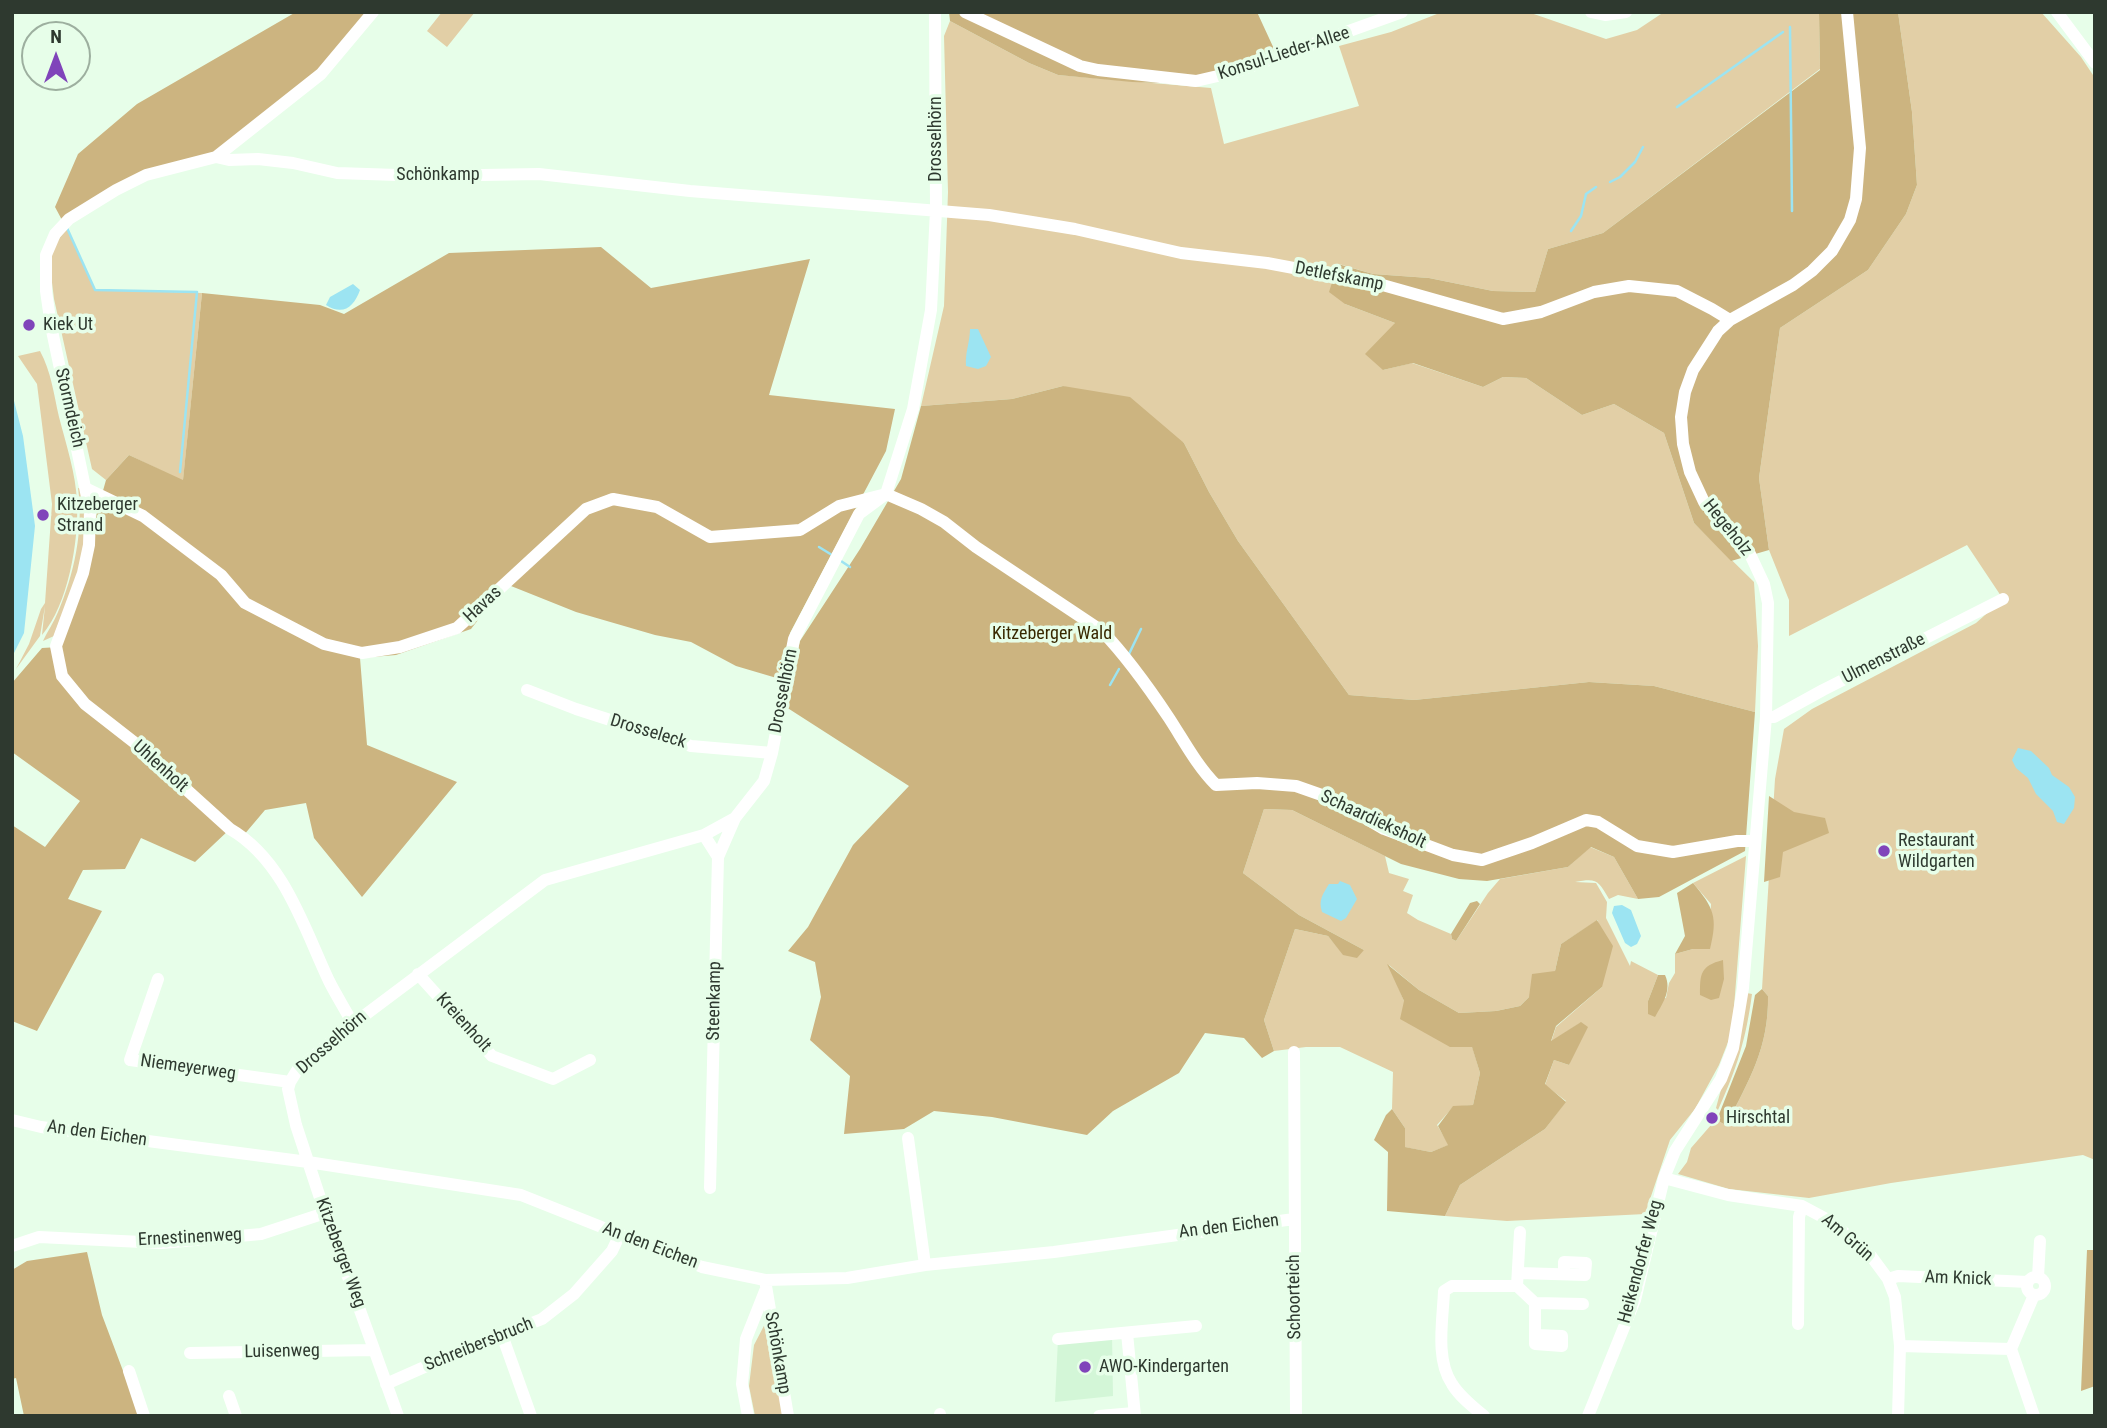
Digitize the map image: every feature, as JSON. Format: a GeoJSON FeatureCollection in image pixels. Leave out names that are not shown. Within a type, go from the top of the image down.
{"type":"FeatureCollection","features":[{"type":"Feature","properties":{"kind":"street"},"geometry":{"type":"LineString","coordinates":[[216,157],[321,74],[373,12]]}},
{"type":"Feature","properties":{"kind":"street","name":"Drosselhörn"},"geometry":{"type":"LineString","coordinates":[[289,1085],[298,1069],[353,1024],[545,880],[704,835],[735,818],[764,781],[794,639],[859,514],[886,494],[913,409],[930,310],[936,211],[935,12]]}},
{"type":"Feature","properties":{"kind":"street","name":"Konsul-Lieder-Allee"},"geometry":{"type":"LineString","coordinates":[[965,12],[1080,66],[1098,71],[1196,81],[1235,72],[1402,12]]}},
{"type":"Feature","properties":{"kind":"street"},"geometry":{"type":"LineString","coordinates":[[1591,12],[1605,15],[1626,12]]}},
{"type":"Feature","properties":{"kind":"street","name":"Hegeholz"},"geometry":{"type":"LineString","coordinates":[[1702,1112],[1721,1079],[1737,1031],[1766,717],[1769,626],[1764,584],[1749,552],[1704,502],[1690,472],[1683,444],[1681,417],[1685,392],[1693,370],[1712,339],[1730,320],[1793,285],[1812,271],[1832,251],[1850,219],[1856,200],[1860,148],[1847,12]]}},
{"type":"Feature","properties":{"kind":"street"},"geometry":{"type":"LineString","coordinates":[[2057,12],[2095,63]]}},
{"type":"Feature","properties":{"kind":"street","name":"Schönkamp"},"geometry":{"type":"LineString","coordinates":[[51,326],[45,265],[50,246],[61,227],[76,214],[132,181],[162,170],[216,157],[229,160],[274,160],[337,173],[427,176],[539,174],[690,191],[936,211]]}},
{"type":"Feature","properties":{"kind":"street","name":"Detlefskamp"},"geometry":{"type":"LineString","coordinates":[[936,211],[989,215],[1075,229],[1181,253],[1267,263],[1380,284],[1503,319],[1541,312],[1594,292],[1629,286],[1676,292],[1730,320]]}},
{"type":"Feature","properties":{"kind":"street","name":"Stormdeich"},"geometry":{"type":"LineString","coordinates":[[51,326],[87,489]]}},
{"type":"Feature","properties":{"kind":"street","name":"Havas"},"geometry":{"type":"LineString","coordinates":[[87,489],[143,516],[221,575],[245,603],[324,644],[362,653],[400,647],[457,628],[586,509],[613,499],[657,507],[710,537],[800,530],[839,506],[886,494]]}},
{"type":"Feature","properties":{"kind":"street","name":"Uhlenholt"},"geometry":{"type":"LineString","coordinates":[[87,489],[90,511],[89,545],[83,573],[55,646],[62,676],[85,704],[135,743],[230,829],[243,836],[262,856],[293,901],[330,983],[353,1024]]}},
{"type":"Feature","properties":{"kind":"street","name":"Schaardieksholt"},"geometry":{"type":"LineString","coordinates":[[886,494],[944,522],[976,547],[1102,631],[1118,648],[1216,786],[1257,783],[1296,786],[1333,799],[1384,829],[1453,855],[1482,860],[1586,820],[1598,822],[1637,846],[1673,852],[1737,841],[1754,841]]}},
{"type":"Feature","properties":{"kind":"street","name":"Ulmenstraße"},"geometry":{"type":"LineString","coordinates":[[1766,717],[1774,718],[2003,599]]}},
{"type":"Feature","properties":{"kind":"street","name":"Drosseleck"},"geometry":{"type":"LineString","coordinates":[[527,690],[576,709],[691,746],[772,753]]}},
{"type":"Feature","properties":{"kind":"street","name":"Steenkamp"},"geometry":{"type":"LineString","coordinates":[[710,1188],[718,858],[735,818]]}},
{"type":"Feature","properties":{"kind":"street"},"geometry":{"type":"LineString","coordinates":[[704,835],[718,858]]}},
{"type":"Feature","properties":{"kind":"street","name":"Kreienholt"},"geometry":{"type":"LineString","coordinates":[[418,974],[492,1056],[553,1079],[590,1060]]}},
{"type":"Feature","properties":{"kind":"street","name":"Niemeyerweg"},"geometry":{"type":"LineString","coordinates":[[158,979],[130,1060],[289,1085]]}},
{"type":"Feature","properties":{"kind":"street","name":"Schoorteich"},"geometry":{"type":"LineString","coordinates":[[1294,1052],[1296,1416]]}},
{"type":"Feature","properties":{"kind":"street","name":"Kitzeberger Weg"},"geometry":{"type":"LineString","coordinates":[[289,1085],[296,1125],[308,1162],[398,1416]]}},
{"type":"Feature","properties":{"kind":"street","name":"Heikendorfer Weg"},"geometry":{"type":"LineString","coordinates":[[1588,1416],[1635,1300],[1664,1178],[1675,1152],[1702,1112]]}},
{"type":"Feature","properties":{"kind":"street","name":"An den Eichen"},"geometry":{"type":"LineString","coordinates":[[12,1120],[41,1127],[308,1162],[521,1195],[702,1267],[765,1285],[847,1278],[925,1265],[1054,1252],[1294,1219]]}},
{"type":"Feature","properties":{"kind":"street"},"geometry":{"type":"LineString","coordinates":[[908,1139],[925,1265]]}},
{"type":"Feature","properties":{"kind":"street","name":"Am Grün"},"geometry":{"type":"LineString","coordinates":[[1664,1178],[1728,1195],[1802,1206],[1832,1222],[1871,1255],[1888,1279],[1895,1297],[1900,1346],[1898,1416]]}},
{"type":"Feature","properties":{"kind":"street"},"geometry":{"type":"LineString","coordinates":[[1798,1324],[1799,1217],[1802,1206]]}},
{"type":"Feature","properties":{"kind":"street","name":"Ernestinenweg"},"geometry":{"type":"LineString","coordinates":[[12,1246],[39,1237],[162,1243],[261,1234],[325,1213]]}},
{"type":"Feature","properties":{"kind":"street"},"geometry":{"type":"LineString","coordinates":[[1517,1286],[1520,1231]]}},
{"type":"Feature","properties":{"kind":"street","name":"Schreibersbruch"},"geometry":{"type":"LineString","coordinates":[[386,1384],[542,1319],[574,1294],[612,1251],[620,1234]]}},
{"type":"Feature","properties":{"kind":"street"},"geometry":{"type":"LineString","coordinates":[[2034,1416],[2011,1349],[2034,1296],[2042,1294],[2045,1287],[2044,1283],[2033,1280],[2040,1241]]}},
{"type":"Feature","properties":{"kind":"street"},"geometry":{"type":"LineString","coordinates":[[1519,1273],[1564,1274]]}},
{"type":"Feature","properties":{"kind":"street","name":"Am Knick"},"geometry":{"type":"LineString","coordinates":[[1888,1279],[1898,1276],[2033,1280]]}},
{"type":"Feature","properties":{"kind":"street","name":"Schönkamp"},"geometry":{"type":"LineString","coordinates":[[748,1416],[742,1384],[746,1339],[765,1285]]}},
{"type":"Feature","properties":{"kind":"street","name":"Schönkamp"},"geometry":{"type":"LineString","coordinates":[[765,1285],[788,1416]]}},
{"type":"Feature","properties":{"kind":"street"},"geometry":{"type":"LineString","coordinates":[[1484,1416],[1451,1384],[1445,1369],[1442,1349],[1444,1291],[1452,1286],[1517,1286],[1535,1303],[1583,1304]]}},
{"type":"Feature","properties":{"kind":"street"},"geometry":{"type":"LineString","coordinates":[[1535,1303],[1535,1335]]}},
{"type":"Feature","properties":{"kind":"street"},"geometry":{"type":"LineString","coordinates":[[1058,1339],[1196,1325]]}},
{"type":"Feature","properties":{"kind":"street"},"geometry":{"type":"LineString","coordinates":[[1099,1416],[1135,1414],[1127,1333]]}},
{"type":"Feature","properties":{"kind":"street"},"geometry":{"type":"LineString","coordinates":[[502,1335],[531,1416]]}},
{"type":"Feature","properties":{"kind":"street"},"geometry":{"type":"LineString","coordinates":[[1900,1346],[2011,1349]]}},
{"type":"Feature","properties":{"kind":"street","name":"Luisenweg"},"geometry":{"type":"LineString","coordinates":[[190,1353],[374,1350]]}},
{"type":"Feature","properties":{"kind":"street"},"geometry":{"type":"LineString","coordinates":[[129,1371],[144,1416]]}},
{"type":"Feature","properties":{"kind":"street"},"geometry":{"type":"LineString","coordinates":[[229,1396],[236,1416]]}},
{"type":"Feature","properties":{"kind":"shaded area"},"geometry":{"type":"Polygon","coordinates":[[[442,12],[475,12],[447,47],[427,31],[442,12]]]}},
{"type":"Feature","properties":{"kind":"shaded area"},"geometry":{"type":"Polygon","coordinates":[[[1442,12],[1528,12],[1606,39],[1637,30],[1664,12],[1819,12],[1820,69],[1603,233],[1548,249],[1535,292],[1493,291],[1429,278],[1373,274],[1339,264],[1345,304],[1395,323],[1383,370],[1412,363],[1483,387],[1503,377],[1526,378],[1582,415],[1614,404],[1664,433],[1694,523],[1754,582],[1758,646],[1755,712],[1654,686],[1589,682],[1414,700],[1349,695],[1238,541],[1184,443],[1063,386],[1012,399],[921,406],[944,306],[948,192],[944,36],[950,21],[1029,63],[1058,75],[1211,88],[1224,144],[1359,106],[1339,46],[1391,32],[1442,12]]]}},
{"type":"Feature","properties":{"kind":"shaded area"},"geometry":{"type":"Polygon","coordinates":[[[1898,12],[2041,12],[2081,57],[2095,78],[2095,1160],[2083,1155],[1891,1183],[1809,1198],[1729,1189],[1678,1174],[1687,1162],[1691,1148],[1718,1117],[1720,1122],[1726,1125],[1750,1078],[1761,1048],[1768,996],[1762,989],[1775,779],[1784,729],[1812,709],[1976,623],[2003,599],[1967,545],[1789,636],[1789,600],[1769,550],[1759,478],[1780,328],[1868,270],[1906,214],[1917,185],[1912,112],[1898,12]]]}},
{"type":"Feature","properties":{"kind":"shaded area"},"geometry":{"type":"Polygon","coordinates":[[[67,228],[95,290],[202,293],[183,481],[129,455],[106,480],[92,469],[54,299],[50,266],[52,248],[67,228]]]}},
{"type":"Feature","properties":{"kind":"shaded area"},"geometry":{"type":"Polygon","coordinates":[[[40,351],[50,375],[73,470],[77,502],[76,535],[70,572],[59,607],[42,635],[45,606],[40,636],[16,669],[45,603],[52,504],[37,384],[18,356],[40,351]]]}},
{"type":"Feature","properties":{"kind":"shaded area"},"geometry":{"type":"Polygon","coordinates":[[[78,488],[83,489],[83,552],[54,636],[43,641],[58,612],[73,567],[79,535],[78,488]]]}},
{"type":"Feature","properties":{"kind":"shaded area"},"geometry":{"type":"Polygon","coordinates":[[[1264,809],[1292,810],[1385,856],[1389,873],[1409,879],[1403,891],[1413,895],[1407,913],[1451,934],[1456,941],[1500,879],[1568,867],[1590,847],[1614,857],[1638,899],[1618,895],[1609,899],[1596,882],[1575,882],[1596,883],[1607,902],[1606,918],[1630,966],[1631,961],[1658,975],[1648,1001],[1666,998],[1669,983],[1675,973],[1675,954],[1693,949],[1709,949],[1711,904],[1693,883],[1746,856],[1732,1032],[1719,1065],[1695,1109],[1670,1140],[1645,1214],[1507,1221],[1445,1216],[1460,1185],[1545,1129],[1566,1101],[1545,1085],[1554,1060],[1569,1065],[1580,1023],[1551,1042],[1556,1027],[1602,987],[1598,920],[1561,944],[1555,971],[1520,1006],[1496,1011],[1459,1013],[1419,990],[1389,965],[1404,1001],[1472,1046],[1480,1073],[1473,1105],[1453,1107],[1437,1125],[1449,1145],[1431,1152],[1404,1147],[1405,1128],[1392,1109],[1393,1072],[1340,1047],[1274,1051],[1264,1020],[1295,929],[1328,936],[1344,955],[1364,950],[1299,915],[1243,873],[1264,809]]]}},
{"type":"Feature","properties":{"kind":"shaded area"},"geometry":{"type":"Polygon","coordinates":[[[1747,993],[1752,994],[1744,1039],[1736,1067],[1718,1110],[1716,1108],[1747,993]]]}},
{"type":"Feature","properties":{"kind":"shaded area"},"geometry":{"type":"Polygon","coordinates":[[[768,1318],[784,1416],[755,1416],[749,1386],[754,1345],[768,1318]]]}},
{"type":"Feature","properties":{"kind":"shaded area","name":"AWO-Kindergarten"},"geometry":{"type":"Polygon","coordinates":[[[1112,1334],[1113,1396],[1055,1402],[1058,1339],[1112,1334]]]}},
{"type":"Feature","properties":{"kind":"green space"},"geometry":{"type":"Polygon","coordinates":[[[296,12],[367,12],[319,71],[214,154],[152,171],[62,220],[55,207],[78,154],[137,104],[296,12]]]}},
{"type":"Feature","properties":{"kind":"green space"},"geometry":{"type":"Polygon","coordinates":[[[949,12],[1257,12],[1275,51],[1189,84],[1058,75],[1029,63],[950,21],[949,12]]]}},
{"type":"Feature","properties":{"kind":"green space"},"geometry":{"type":"Polygon","coordinates":[[[1819,12],[1898,12],[1912,112],[1917,185],[1906,214],[1868,270],[1780,328],[1759,478],[1769,550],[1731,561],[1694,523],[1664,433],[1614,404],[1582,415],[1526,378],[1503,377],[1483,387],[1413,363],[1383,370],[1365,354],[1395,323],[1345,304],[1329,292],[1338,264],[1373,274],[1429,278],[1493,291],[1535,292],[1548,249],[1603,233],[1820,70],[1819,12]]]}},
{"type":"Feature","properties":{"kind":"green space"},"geometry":{"type":"Polygon","coordinates":[[[601,247],[651,288],[810,259],[769,395],[895,409],[886,451],[790,633],[780,679],[736,666],[691,642],[655,635],[576,612],[506,584],[471,629],[396,655],[360,658],[367,745],[457,782],[362,897],[314,838],[306,803],[265,810],[243,836],[230,829],[195,862],[141,838],[125,869],[83,870],[68,899],[102,911],[37,1031],[12,1021],[12,825],[45,847],[80,801],[12,752],[12,683],[42,648],[59,647],[92,546],[97,512],[106,480],[129,455],[183,480],[202,293],[320,305],[344,314],[449,253],[601,247]]]}},
{"type":"Feature","properties":{"kind":"green space","name":"Kitzeberger Wald"},"geometry":{"type":"Polygon","coordinates":[[[1063,386],[1130,397],[1184,443],[1238,541],[1349,695],[1414,700],[1589,682],[1654,686],[1755,712],[1745,851],[1659,897],[1638,899],[1614,857],[1591,847],[1568,867],[1487,881],[1459,879],[1401,864],[1292,810],[1264,809],[1243,873],[1299,915],[1364,950],[1357,958],[1343,955],[1328,936],[1295,929],[1264,1020],[1274,1051],[1262,1058],[1244,1038],[1205,1033],[1179,1073],[1113,1111],[1087,1135],[992,1117],[934,1111],[904,1129],[844,1134],[850,1076],[810,1040],[821,997],[815,962],[788,951],[808,927],[853,845],[909,786],[786,707],[800,641],[860,549],[901,479],[921,406],[1012,399],[1063,386]]]}},
{"type":"Feature","properties":{"kind":"green space"},"geometry":{"type":"Polygon","coordinates":[[[1769,796],[1794,812],[1825,818],[1829,833],[1783,852],[1780,877],[1764,882],[1769,796]]]}},
{"type":"Feature","properties":{"kind":"green space"},"geometry":{"type":"Polygon","coordinates":[[[1693,883],[1706,899],[1712,913],[1714,929],[1710,949],[1693,949],[1675,954],[1685,936],[1677,893],[1693,883]]]}},
{"type":"Feature","properties":{"kind":"green space"},"geometry":{"type":"Polygon","coordinates":[[[1477,901],[1480,904],[1456,941],[1452,939],[1451,934],[1470,903],[1477,901]]]}},
{"type":"Feature","properties":{"kind":"green space"},"geometry":{"type":"Polygon","coordinates":[[[1597,920],[1613,946],[1602,987],[1556,1026],[1551,1041],[1581,1022],[1588,1027],[1569,1065],[1554,1060],[1545,1084],[1566,1102],[1545,1129],[1460,1185],[1445,1216],[1387,1211],[1388,1152],[1374,1140],[1386,1115],[1392,1109],[1405,1128],[1405,1147],[1431,1152],[1448,1145],[1438,1126],[1453,1106],[1473,1105],[1480,1073],[1472,1047],[1450,1047],[1400,1019],[1404,1001],[1387,964],[1419,990],[1459,1013],[1496,1011],[1520,1006],[1529,997],[1532,974],[1555,971],[1561,944],[1597,920]]]}},
{"type":"Feature","properties":{"kind":"green space"},"geometry":{"type":"Polygon","coordinates":[[[1723,960],[1724,979],[1719,998],[1711,1000],[1700,995],[1703,972],[1710,965],[1723,960]]]}},
{"type":"Feature","properties":{"kind":"green space"},"geometry":{"type":"Polygon","coordinates":[[[1658,975],[1665,975],[1668,986],[1655,1017],[1648,1014],[1648,1001],[1658,975]]]}},
{"type":"Feature","properties":{"kind":"green space"},"geometry":{"type":"Polygon","coordinates":[[[1762,989],[1768,996],[1761,1048],[1750,1078],[1726,1125],[1720,1122],[1718,1117],[1746,1046],[1755,995],[1762,989]]]}},
{"type":"Feature","properties":{"kind":"green space"},"geometry":{"type":"Polygon","coordinates":[[[2087,1250],[2095,1250],[2095,1386],[2081,1391],[2087,1250]]]}},
{"type":"Feature","properties":{"kind":"green space"},"geometry":{"type":"Polygon","coordinates":[[[87,1252],[102,1315],[140,1416],[24,1416],[16,1378],[12,1379],[12,1270],[27,1261],[87,1252]]]}},
{"type":"Feature","properties":{"kind":"water"},"geometry":{"type":"Polygon","coordinates":[[[353,284],[360,290],[351,305],[338,310],[326,305],[330,297],[353,284]]]}},
{"type":"Feature","properties":{"kind":"water"},"geometry":{"type":"Polygon","coordinates":[[[970,329],[978,329],[991,357],[986,366],[978,369],[966,366],[970,329]]]}},
{"type":"Feature","properties":{"kind":"water"},"geometry":{"type":"Polygon","coordinates":[[[12,393],[23,436],[35,526],[24,633],[12,657],[12,393]]]}},
{"type":"Feature","properties":{"kind":"water"},"geometry":{"type":"Polygon","coordinates":[[[2018,748],[2031,751],[2049,768],[2052,775],[2069,787],[2075,797],[2074,808],[2064,824],[2057,822],[2053,811],[2036,794],[2028,778],[2016,768],[2012,760],[2018,748]]]}},
{"type":"Feature","properties":{"kind":"water"},"geometry":{"type":"Polygon","coordinates":[[[1340,881],[1350,885],[1357,899],[1346,918],[1341,921],[1322,912],[1321,904],[1329,884],[1338,884],[1340,881]]]}},
{"type":"Feature","properties":{"kind":"water"},"geometry":{"type":"Polygon","coordinates":[[[1622,905],[1631,910],[1641,936],[1637,944],[1631,947],[1625,943],[1612,913],[1614,906],[1622,905]]]}},
{"type":"Feature","properties":{"kind":"waterway"},"geometry":{"type":"LineString","coordinates":[[1790,27],[1792,211]]}},
{"type":"Feature","properties":{"kind":"waterway"},"geometry":{"type":"LineString","coordinates":[[1677,107],[1783,32]]}},
{"type":"Feature","properties":{"kind":"waterway"},"geometry":{"type":"LineString","coordinates":[[1610,182],[1620,177],[1635,162],[1643,147]]}},
{"type":"Feature","properties":{"kind":"waterway"},"geometry":{"type":"LineString","coordinates":[[1571,231],[1581,216],[1586,194],[1596,187]]}},
{"type":"Feature","properties":{"kind":"waterway"},"geometry":{"type":"LineString","coordinates":[[67,228],[95,290],[197,292],[180,472]]}},
{"type":"Feature","properties":{"kind":"waterway"},"geometry":{"type":"LineString","coordinates":[[819,547],[832,555]]}},
{"type":"Feature","properties":{"kind":"waterway"},"geometry":{"type":"LineString","coordinates":[[841,561],[850,567]]}},
{"type":"Feature","properties":{"kind":"waterway"},"geometry":{"type":"LineString","coordinates":[[1129,654],[1141,629]]}},
{"type":"Feature","properties":{"kind":"waterway"},"geometry":{"type":"LineString","coordinates":[[1110,685],[1119,669]]}},
{"type":"Feature","properties":{"kind":"place","name":"Kiek Ut"},"geometry":{"type":"Point","coordinates":[29,325]}},
{"type":"Feature","properties":{"kind":"place","name":"Kitzeberger Strand"},"geometry":{"type":"Point","coordinates":[43,515]}},
{"type":"Feature","properties":{"kind":"place","name":"Restaurant Wildgarten"},"geometry":{"type":"Point","coordinates":[1884,851]}},
{"type":"Feature","properties":{"kind":"place","name":"Hirschtal"},"geometry":{"type":"Point","coordinates":[1712,1118]}},
{"type":"Feature","properties":{"kind":"place","name":"AWO-Kindergarten"},"geometry":{"type":"Point","coordinates":[1085,1367]}}]}
